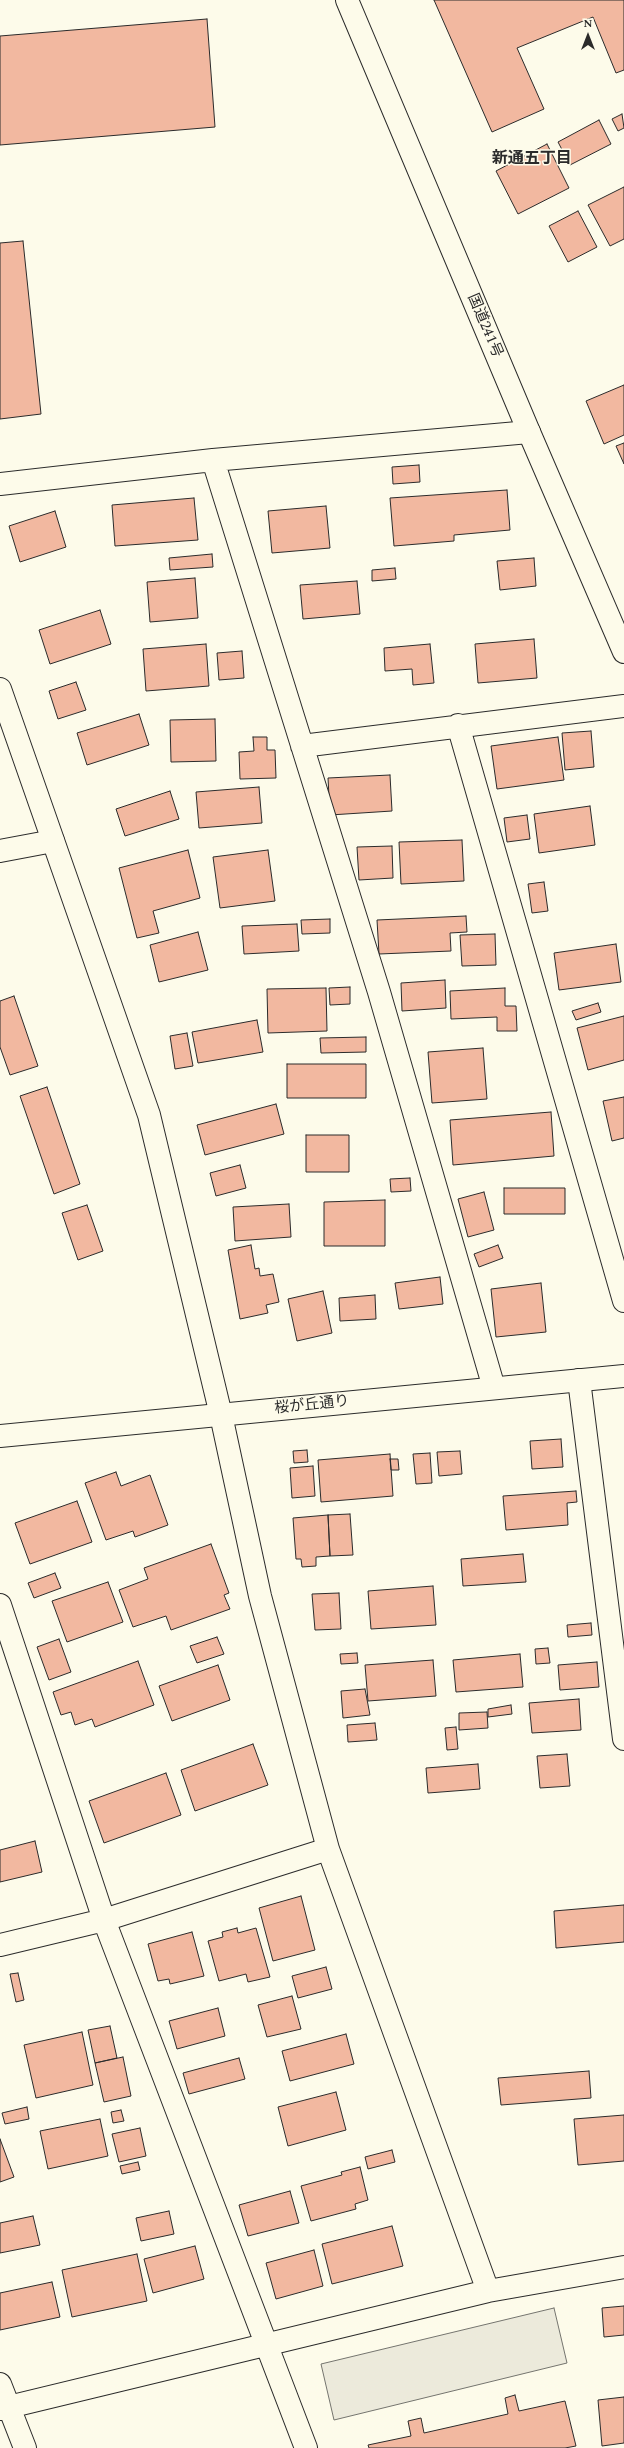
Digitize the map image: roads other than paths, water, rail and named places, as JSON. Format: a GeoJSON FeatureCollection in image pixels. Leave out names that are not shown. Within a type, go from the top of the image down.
{"type":"FeatureCollection","features":[{"type":"Feature","properties":{"kind":"main road","name":"国道241号"},"geometry":{"type":"LineString","coordinates":[[347,0],[529,432],[624,652]]}},
{"type":"Feature","properties":{"kind":"main road"},"geometry":{"type":"LineString","coordinates":[[0,484],[214,460],[529,432]]}},
{"type":"Feature","properties":{"kind":"main road"},"geometry":{"type":"LineString","coordinates":[[214,460],[379,992],[494,1388]]}},
{"type":"Feature","properties":{"kind":"main road"},"geometry":{"type":"LineString","coordinates":[[0,689],[149,1116],[221,1415],[260,1596],[328,1849],[488,2291]]}},
{"type":"Feature","properties":{"kind":"main road"},"geometry":{"type":"LineString","coordinates":[[302,746],[458,725],[624,706]]}},
{"type":"Feature","properties":{"kind":"main road"},"geometry":{"type":"LineString","coordinates":[[458,725],[624,1301]]}},
{"type":"Feature","properties":{"kind":"main road"},"geometry":{"type":"LineString","coordinates":[[0,851],[53,841]]}},
{"type":"Feature","properties":{"kind":"main road","name":"桜が丘通り"},"geometry":{"type":"LineString","coordinates":[[0,1436],[624,1376]]}},
{"type":"Feature","properties":{"kind":"main road"},"geometry":{"type":"LineString","coordinates":[[579,1380],[624,1739]]}},
{"type":"Feature","properties":{"kind":"main road"},"geometry":{"type":"LineString","coordinates":[[0,1605],[104,1920],[306,2448]]}},
{"type":"Feature","properties":{"kind":"main road"},"geometry":{"type":"LineString","coordinates":[[0,1945],[104,1920],[328,1849]]}},
{"type":"Feature","properties":{"kind":"main road"},"geometry":{"type":"LineString","coordinates":[[4,2408],[265,2343],[488,2291],[624,2267]]}},
{"type":"Feature","properties":{"kind":"main road"},"geometry":{"type":"LineString","coordinates":[[0,2384],[4,2408],[25,2448]]}},
{"type":"Feature","properties":{"kind":"district","name":"新通五丁目"},"geometry":{"type":"Point","coordinates":[532,160]}}]}
